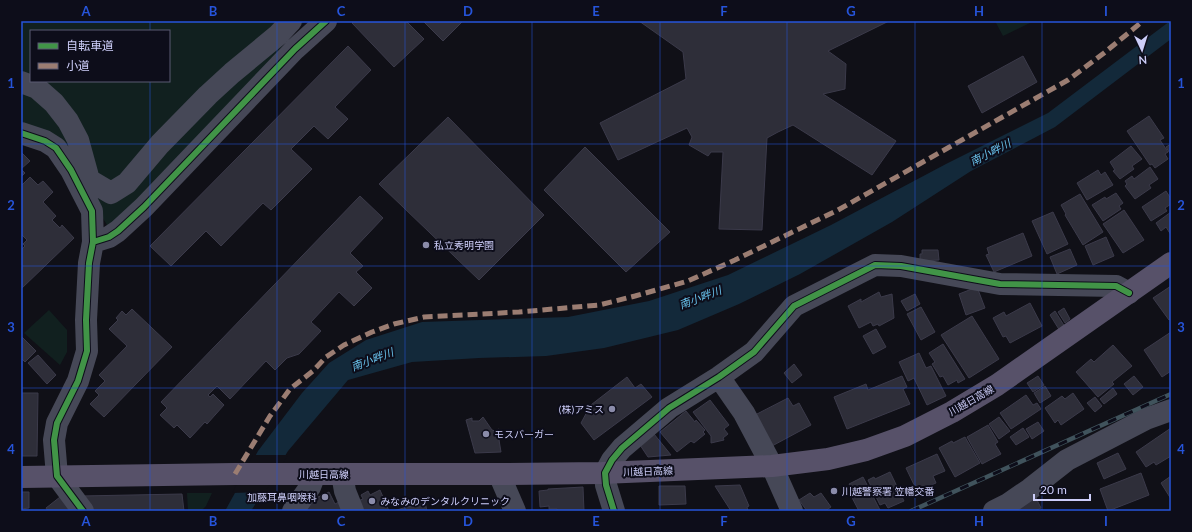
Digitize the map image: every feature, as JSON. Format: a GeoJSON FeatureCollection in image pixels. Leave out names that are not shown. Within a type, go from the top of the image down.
{"type":"FeatureCollection","features":[{"type":"Feature","properties":{"kind":"main road","name":"川越日高線"},"geometry":{"type":"LineString","coordinates":[[21,477],[235,474],[605,473],[772,466],[835,457],[866,450],[905,436],[952,412],[997,385],[1171,263]]}},
{"type":"Feature","properties":{"kind":"street"},"geometry":{"type":"LineString","coordinates":[[21,82],[37,88],[54,103],[68,121],[78,140],[89,180],[111,193],[127,182],[160,144],[208,95],[278,35],[291,21]]}},
{"type":"Feature","properties":{"kind":"street"},"geometry":{"type":"LineString","coordinates":[[92,242],[109,237],[124,227],[295,50],[326,21]]}},
{"type":"Feature","properties":{"kind":"street"},"geometry":{"type":"LineString","coordinates":[[21,133],[45,141],[56,148],[92,210],[92,242],[89,264],[86,320],[87,351],[78,381],[57,424],[54,440],[57,476],[83,511]]}},
{"type":"Feature","properties":{"kind":"street"},"geometry":{"type":"LineString","coordinates":[[614,511],[606,484],[605,473],[612,460],[622,448],[669,408],[719,377],[754,352],[794,306],[875,265],[901,266],[1000,284],[1116,286],[1128,293]]}},
{"type":"Feature","properties":{"kind":"street"},"geometry":{"type":"LineString","coordinates":[[719,377],[744,413],[772,466],[792,511]]}},
{"type":"Feature","properties":{"kind":"street"},"geometry":{"type":"LineString","coordinates":[[994,511],[1008,504],[1024,493],[1067,460],[1146,419],[1171,410]]}},
{"type":"Feature","properties":{"kind":"street"},"geometry":{"type":"LineString","coordinates":[[293,511],[310,488],[315,474]]}},
{"type":"Feature","properties":{"kind":"street"},"geometry":{"type":"LineString","coordinates":[[342,474],[345,491],[353,511]]}},
{"type":"Feature","properties":{"kind":"street"},"geometry":{"type":"LineString","coordinates":[[499,474],[515,511]]}},
{"type":"Feature","properties":{"kind":"shaded area"},"geometry":{"type":"Polygon","coordinates":[[[21,21],[305,21],[290,36],[272,59],[117,225],[107,225],[57,142],[21,125],[21,21]]]}},
{"type":"Feature","properties":{"kind":"shaded area"},"geometry":{"type":"Polygon","coordinates":[[[995,21],[1034,21],[1003,36],[995,21]]]}},
{"type":"Feature","properties":{"kind":"shaded area"},"geometry":{"type":"Polygon","coordinates":[[[49,310],[67,330],[67,352],[60,365],[24,333],[49,310]]]}},
{"type":"Feature","properties":{"kind":"shaded area"},"geometry":{"type":"Polygon","coordinates":[[[187,493],[212,493],[206,506],[201,511],[188,511],[187,493]]]}},
{"type":"Feature","properties":{"kind":"water","name":"南小畔川"},"geometry":{"type":"Polygon","coordinates":[[[1170,21],[1171,39],[1055,127],[971,171],[892,222],[800,274],[739,304],[678,330],[604,348],[546,356],[412,362],[348,380],[288,451],[251,511],[225,511],[258,451],[302,393],[329,363],[366,340],[422,322],[568,317],[649,301],[728,275],[831,225],[946,164],[1048,113],[1170,21]]]}},
{"type":"Feature","properties":{"kind":"pier"},"geometry":{"type":"Polygon","coordinates":[[[253,455],[288,455],[265,492],[232,493],[253,455]]]}},
{"type":"Feature","properties":{"kind":"building"},"geometry":{"type":"Polygon","coordinates":[[[354,21],[406,21],[424,39],[394,67],[352,23],[354,21]]]}},
{"type":"Feature","properties":{"kind":"building"},"geometry":{"type":"Polygon","coordinates":[[[423,21],[463,21],[443,41],[423,21]]]}},
{"type":"Feature","properties":{"kind":"building"},"geometry":{"type":"Polygon","coordinates":[[[639,21],[889,21],[828,51],[846,64],[845,89],[823,94],[896,141],[872,175],[793,125],[778,132],[767,138],[762,230],[719,229],[723,152],[711,152],[708,156],[689,145],[692,137],[687,128],[618,160],[600,123],[686,79],[683,52],[639,21]]]}},
{"type":"Feature","properties":{"kind":"building"},"geometry":{"type":"Polygon","coordinates":[[[348,46],[371,70],[335,107],[348,119],[328,139],[314,126],[291,149],[312,169],[271,210],[263,203],[221,246],[206,231],[171,266],[150,246],[348,46]]]}},
{"type":"Feature","properties":{"kind":"building"},"geometry":{"type":"Polygon","coordinates":[[[1023,56],[1037,82],[982,113],[968,86],[1023,56]]]}},
{"type":"Feature","properties":{"kind":"building"},"geometry":{"type":"Polygon","coordinates":[[[1149,116],[1164,138],[1160,140],[1168,152],[1165,154],[1168,159],[1155,168],[1152,164],[1150,165],[1127,131],[1149,116]]]}},
{"type":"Feature","properties":{"kind":"building"},"geometry":{"type":"Polygon","coordinates":[[[448,117],[544,215],[479,280],[379,184],[448,117]]]}},
{"type":"Feature","properties":{"kind":"building"},"geometry":{"type":"Polygon","coordinates":[[[1171,144],[1171,155],[1166,147],[1171,144]]]}},
{"type":"Feature","properties":{"kind":"building"},"geometry":{"type":"Polygon","coordinates":[[[1131,146],[1142,159],[1132,166],[1134,169],[1120,179],[1113,171],[1115,170],[1110,162],[1131,146]]]}},
{"type":"Feature","properties":{"kind":"building"},"geometry":{"type":"Polygon","coordinates":[[[585,147],[670,232],[626,272],[544,190],[585,147]]]}},
{"type":"Feature","properties":{"kind":"building"},"geometry":{"type":"Polygon","coordinates":[[[21,152],[30,161],[21,169],[21,152]]]}},
{"type":"Feature","properties":{"kind":"building"},"geometry":{"type":"Polygon","coordinates":[[[1150,167],[1158,179],[1149,185],[1151,188],[1135,199],[1125,186],[1127,184],[1125,181],[1132,176],[1134,179],[1150,167]]]}},
{"type":"Feature","properties":{"kind":"building"},"geometry":{"type":"Polygon","coordinates":[[[21,169],[25,173],[21,177],[21,169]]]}},
{"type":"Feature","properties":{"kind":"building"},"geometry":{"type":"Polygon","coordinates":[[[1098,170],[1101,175],[1105,172],[1113,185],[1087,200],[1077,183],[1098,170]]]}},
{"type":"Feature","properties":{"kind":"building"},"geometry":{"type":"Polygon","coordinates":[[[30,177],[38,185],[43,181],[53,192],[43,202],[56,216],[52,220],[60,228],[62,225],[74,238],[21,289],[21,250],[25,246],[23,244],[27,240],[21,234],[21,186],[30,177]]]}},
{"type":"Feature","properties":{"kind":"building"},"geometry":{"type":"Polygon","coordinates":[[[1166,191],[1171,199],[1171,204],[1165,208],[1167,211],[1151,221],[1142,207],[1166,191]]]}},
{"type":"Feature","properties":{"kind":"building"},"geometry":{"type":"Polygon","coordinates":[[[1116,193],[1123,203],[1119,206],[1121,209],[1103,221],[1092,205],[1105,197],[1106,199],[1116,193]]]}},
{"type":"Feature","properties":{"kind":"building"},"geometry":{"type":"Polygon","coordinates":[[[1080,194],[1103,232],[1083,245],[1065,215],[1066,214],[1061,205],[1080,194]]]}},
{"type":"Feature","properties":{"kind":"building"},"geometry":{"type":"Polygon","coordinates":[[[360,196],[383,218],[350,253],[363,266],[356,272],[372,288],[354,306],[339,292],[311,322],[321,331],[299,354],[287,358],[275,370],[266,361],[230,399],[217,386],[208,395],[210,397],[213,394],[224,405],[207,424],[205,422],[190,438],[177,425],[174,428],[160,415],[167,408],[161,402],[360,196]]]}},
{"type":"Feature","properties":{"kind":"building"},"geometry":{"type":"Polygon","coordinates":[[[1124,210],[1144,240],[1123,253],[1103,224],[1124,210]]]}},
{"type":"Feature","properties":{"kind":"building"},"geometry":{"type":"Polygon","coordinates":[[[1053,212],[1068,244],[1047,254],[1032,221],[1053,212]]]}},
{"type":"Feature","properties":{"kind":"building"},"geometry":{"type":"Polygon","coordinates":[[[1171,212],[1171,235],[1166,227],[1161,231],[1156,223],[1171,212]]]}},
{"type":"Feature","properties":{"kind":"building"},"geometry":{"type":"Polygon","coordinates":[[[1023,233],[1032,256],[994,272],[986,255],[989,254],[987,248],[1023,233]]]}},
{"type":"Feature","properties":{"kind":"building"},"geometry":{"type":"Polygon","coordinates":[[[1106,237],[1114,256],[1093,265],[1085,246],[1106,237]]]}},
{"type":"Feature","properties":{"kind":"building"},"geometry":{"type":"Polygon","coordinates":[[[1070,249],[1077,265],[1057,274],[1050,257],[1070,249]]]}},
{"type":"Feature","properties":{"kind":"building"},"geometry":{"type":"Polygon","coordinates":[[[922,250],[938,250],[939,260],[920,261],[920,254],[922,254],[922,250]]]}},
{"type":"Feature","properties":{"kind":"building"},"geometry":{"type":"Polygon","coordinates":[[[1171,286],[1171,319],[1169,320],[1153,298],[1171,286]]]}},
{"type":"Feature","properties":{"kind":"building"},"geometry":{"type":"Polygon","coordinates":[[[977,287],[985,308],[966,315],[959,294],[977,287]]]}},
{"type":"Feature","properties":{"kind":"building"},"geometry":{"type":"Polygon","coordinates":[[[879,292],[881,297],[892,294],[894,318],[879,326],[878,324],[873,326],[871,322],[859,328],[848,306],[861,299],[861,302],[879,292]]]}},
{"type":"Feature","properties":{"kind":"building"},"geometry":{"type":"Polygon","coordinates":[[[915,294],[920,304],[907,311],[901,301],[915,294]]]}},
{"type":"Feature","properties":{"kind":"building"},"geometry":{"type":"Polygon","coordinates":[[[1030,303],[1042,326],[1010,343],[1006,336],[1003,337],[993,318],[1004,312],[1006,316],[1030,303]]]}},
{"type":"Feature","properties":{"kind":"building"},"geometry":{"type":"Polygon","coordinates":[[[921,307],[935,332],[921,340],[907,314],[921,307]]]}},
{"type":"Feature","properties":{"kind":"building"},"geometry":{"type":"Polygon","coordinates":[[[1064,308],[1070,319],[1065,323],[1058,312],[1064,308]]]}},
{"type":"Feature","properties":{"kind":"building"},"geometry":{"type":"Polygon","coordinates":[[[132,309],[172,347],[104,417],[90,404],[99,395],[95,391],[105,381],[99,375],[127,346],[109,329],[118,320],[116,318],[122,311],[126,315],[132,309]]]}},
{"type":"Feature","properties":{"kind":"building"},"geometry":{"type":"Polygon","coordinates":[[[1055,311],[1065,327],[1060,331],[1050,315],[1055,311]]]}},
{"type":"Feature","properties":{"kind":"building"},"geometry":{"type":"Polygon","coordinates":[[[972,316],[999,359],[969,378],[941,335],[972,316]]]}},
{"type":"Feature","properties":{"kind":"building"},"geometry":{"type":"Polygon","coordinates":[[[876,329],[886,347],[873,354],[863,336],[876,329]]]}},
{"type":"Feature","properties":{"kind":"building"},"geometry":{"type":"Polygon","coordinates":[[[1171,332],[1171,371],[1162,377],[1144,350],[1171,332]]]}},
{"type":"Feature","properties":{"kind":"building"},"geometry":{"type":"Polygon","coordinates":[[[21,336],[36,351],[25,362],[21,358],[21,336]]]}},
{"type":"Feature","properties":{"kind":"building"},"geometry":{"type":"Polygon","coordinates":[[[943,344],[965,379],[958,383],[957,380],[948,385],[943,376],[940,377],[932,364],[935,362],[929,353],[943,344]]]}},
{"type":"Feature","properties":{"kind":"building"},"geometry":{"type":"Polygon","coordinates":[[[1113,345],[1132,366],[1112,382],[1114,384],[1098,397],[1076,372],[1091,359],[1094,362],[1113,345]]]}},
{"type":"Feature","properties":{"kind":"building"},"geometry":{"type":"Polygon","coordinates":[[[919,353],[926,368],[931,366],[946,396],[927,405],[914,378],[908,381],[899,362],[919,353]]]}},
{"type":"Feature","properties":{"kind":"building"},"geometry":{"type":"Polygon","coordinates":[[[38,355],[56,375],[47,384],[28,363],[38,355]]]}},
{"type":"Feature","properties":{"kind":"building"},"geometry":{"type":"Polygon","coordinates":[[[794,364],[802,375],[792,383],[784,373],[794,364]]]}},
{"type":"Feature","properties":{"kind":"building"},"geometry":{"type":"Polygon","coordinates":[[[902,376],[907,387],[903,389],[910,404],[847,429],[834,397],[866,384],[868,390],[902,376]]]}},
{"type":"Feature","properties":{"kind":"building"},"geometry":{"type":"Polygon","coordinates":[[[1038,376],[1044,385],[1033,392],[1027,383],[1038,376]]]}},
{"type":"Feature","properties":{"kind":"building"},"geometry":{"type":"Polygon","coordinates":[[[1134,376],[1143,387],[1133,395],[1124,384],[1134,376]]]}},
{"type":"Feature","properties":{"kind":"building","name":"(株)アミス"},"geometry":{"type":"Polygon","coordinates":[[[627,377],[635,388],[641,384],[652,397],[594,440],[581,423],[588,410],[587,408],[627,377]]]}},
{"type":"Feature","properties":{"kind":"building"},"geometry":{"type":"Polygon","coordinates":[[[1045,386],[1051,396],[1040,403],[1034,393],[1045,386]]]}},
{"type":"Feature","properties":{"kind":"building"},"geometry":{"type":"Polygon","coordinates":[[[1113,388],[1117,394],[1104,404],[1100,399],[1113,388]]]}},
{"type":"Feature","properties":{"kind":"building"},"geometry":{"type":"Polygon","coordinates":[[[21,393],[38,393],[37,456],[21,456],[21,393]]]}},
{"type":"Feature","properties":{"kind":"building"},"geometry":{"type":"Polygon","coordinates":[[[1073,393],[1084,409],[1061,425],[1058,420],[1055,423],[1045,408],[1062,396],[1065,399],[1073,393]]]}},
{"type":"Feature","properties":{"kind":"building"},"geometry":{"type":"Polygon","coordinates":[[[1026,395],[1033,405],[1037,403],[1041,409],[1011,429],[1000,413],[1026,395]]]}},
{"type":"Feature","properties":{"kind":"building"},"geometry":{"type":"Polygon","coordinates":[[[1095,397],[1102,406],[1095,412],[1087,403],[1095,397]]]}},
{"type":"Feature","properties":{"kind":"building"},"geometry":{"type":"Polygon","coordinates":[[[788,398],[793,406],[799,403],[811,425],[772,446],[755,415],[788,398]]]}},
{"type":"Feature","properties":{"kind":"building"},"geometry":{"type":"Polygon","coordinates":[[[710,400],[729,425],[724,429],[728,434],[723,438],[724,440],[711,443],[711,436],[693,412],[710,400]]]}},
{"type":"Feature","properties":{"kind":"building"},"geometry":{"type":"Polygon","coordinates":[[[686,411],[695,422],[696,420],[705,430],[703,432],[705,434],[694,443],[691,441],[677,452],[660,432],[686,411]]]}},
{"type":"Feature","properties":{"kind":"building","name":"モスバーガー"},"geometry":{"type":"Polygon","coordinates":[[[483,417],[492,430],[495,431],[499,429],[504,437],[499,440],[501,452],[475,453],[466,420],[472,418],[472,421],[479,421],[483,417]]]}},
{"type":"Feature","properties":{"kind":"building"},"geometry":{"type":"Polygon","coordinates":[[[999,417],[1010,431],[999,439],[989,424],[999,417]]]}},
{"type":"Feature","properties":{"kind":"building"},"geometry":{"type":"Polygon","coordinates":[[[1038,422],[1044,431],[1032,439],[1026,429],[1038,422]]]}},
{"type":"Feature","properties":{"kind":"building"},"geometry":{"type":"Polygon","coordinates":[[[988,425],[998,442],[995,444],[1001,454],[982,464],[967,437],[988,425]]]}},
{"type":"Feature","properties":{"kind":"building"},"geometry":{"type":"Polygon","coordinates":[[[1023,428],[1029,437],[1016,445],[1010,437],[1023,428]]]}},
{"type":"Feature","properties":{"kind":"building"},"geometry":{"type":"Polygon","coordinates":[[[1171,428],[1171,456],[1156,465],[1154,462],[1146,467],[1136,452],[1171,428]]]}},
{"type":"Feature","properties":{"kind":"building"},"geometry":{"type":"Polygon","coordinates":[[[654,434],[671,455],[648,457],[640,445],[654,434]]]}},
{"type":"Feature","properties":{"kind":"building"},"geometry":{"type":"Polygon","coordinates":[[[965,437],[980,463],[955,477],[939,448],[952,441],[953,443],[965,437]]]}},
{"type":"Feature","properties":{"kind":"building"},"geometry":{"type":"Polygon","coordinates":[[[1118,453],[1126,469],[1104,479],[1097,463],[1118,453]]]}},
{"type":"Feature","properties":{"kind":"building"},"geometry":{"type":"Polygon","coordinates":[[[937,454],[945,471],[933,476],[936,483],[917,491],[906,468],[937,454]]]}},
{"type":"Feature","properties":{"kind":"building"},"geometry":{"type":"Polygon","coordinates":[[[890,472],[904,501],[888,508],[885,503],[880,505],[868,480],[874,477],[875,479],[890,472]]]}},
{"type":"Feature","properties":{"kind":"building"},"geometry":{"type":"Polygon","coordinates":[[[1141,473],[1149,495],[1108,511],[1100,489],[1141,473]]]}},
{"type":"Feature","properties":{"kind":"building"},"geometry":{"type":"Polygon","coordinates":[[[1171,476],[1171,499],[1161,483],[1171,476]]]}},
{"type":"Feature","properties":{"kind":"building"},"geometry":{"type":"Polygon","coordinates":[[[863,477],[880,510],[878,511],[859,511],[848,490],[852,489],[849,484],[863,477]]]}},
{"type":"Feature","properties":{"kind":"building"},"geometry":{"type":"Polygon","coordinates":[[[740,485],[749,506],[747,507],[748,511],[731,511],[715,486],[740,485]]]}},
{"type":"Feature","properties":{"kind":"building"},"geometry":{"type":"Polygon","coordinates":[[[659,486],[685,486],[686,504],[659,505],[659,486]]]}},
{"type":"Feature","properties":{"kind":"building"},"geometry":{"type":"Polygon","coordinates":[[[583,487],[584,511],[557,511],[557,509],[549,509],[549,506],[540,507],[539,491],[583,487]]]}},
{"type":"Feature","properties":{"kind":"building","name":"みなみのデンタルクリニック"},"geometry":{"type":"Polygon","coordinates":[[[380,490],[389,511],[359,511],[355,502],[363,499],[361,495],[368,491],[370,495],[380,490]]]}},
{"type":"Feature","properties":{"kind":"building"},"geometry":{"type":"Polygon","coordinates":[[[21,492],[29,492],[29,508],[21,509],[21,492]]]}},
{"type":"Feature","properties":{"kind":"building","name":"加藤耳鼻咽喉科"},"geometry":{"type":"Polygon","coordinates":[[[329,492],[335,504],[339,502],[343,511],[301,511],[301,505],[329,492]]]}},
{"type":"Feature","properties":{"kind":"building"},"geometry":{"type":"Polygon","coordinates":[[[810,493],[814,497],[821,493],[831,507],[825,511],[807,511],[799,500],[810,493]]]}},
{"type":"Feature","properties":{"kind":"building"},"geometry":{"type":"Polygon","coordinates":[[[182,494],[184,511],[94,511],[81,496],[182,494]]]}},
{"type":"Feature","properties":{"kind":"building"},"geometry":{"type":"Polygon","coordinates":[[[1034,494],[1041,508],[1035,511],[1018,511],[1014,505],[1034,494]]]}},
{"type":"Feature","properties":{"kind":"building"},"geometry":{"type":"Polygon","coordinates":[[[60,497],[71,511],[48,511],[46,508],[60,497]]]}},
{"type":"Feature","properties":{"kind":"building"},"geometry":{"type":"Polygon","coordinates":[[[425,502],[427,511],[393,511],[425,502]]]}},
{"type":"Feature","properties":{"kind":"railway"},"geometry":{"type":"LineString","coordinates":[[911,511],[1171,394]]}},
{"type":"Feature","properties":{"kind":"marked path"},"geometry":{"type":"LineString","coordinates":[[235,474],[270,416],[290,389],[313,371],[326,357],[344,345],[394,324],[424,317],[519,312],[599,305],[688,281],[838,210],[1068,80],[1143,21]]}},
{"type":"Feature","properties":{"kind":"cycle path"},"geometry":{"type":"LineString","coordinates":[[93,242],[109,237],[118,231],[144,207],[295,49],[326,21]]}},
{"type":"Feature","properties":{"kind":"cycle path"},"geometry":{"type":"LineString","coordinates":[[21,133],[45,141],[56,148],[71,170],[92,211],[93,242],[89,263],[86,320],[87,351],[78,381],[57,423],[54,440],[57,476],[83,511]]}},
{"type":"Feature","properties":{"kind":"cycle path"},"geometry":{"type":"LineString","coordinates":[[614,511],[606,485],[605,473],[612,460],[622,448],[669,408],[719,377],[754,352],[794,306],[875,265],[901,266],[1000,284],[1116,286],[1129,293]]}},
{"type":"Feature","properties":{"kind":"place","name":"私立秀明学園"},"geometry":{"type":"Point","coordinates":[426,245]}},
{"type":"Feature","properties":{"kind":"place","name":"(株)アミス"},"geometry":{"type":"Point","coordinates":[612,409]}},
{"type":"Feature","properties":{"kind":"place","name":"モスバーガー"},"geometry":{"type":"Point","coordinates":[486,434]}},
{"type":"Feature","properties":{"kind":"place","name":"川越警察署 笠幡交番"},"geometry":{"type":"Point","coordinates":[834,491]}},
{"type":"Feature","properties":{"kind":"place","name":"加藤耳鼻咽喉科"},"geometry":{"type":"Point","coordinates":[325,497]}},
{"type":"Feature","properties":{"kind":"place","name":"みなみのデンタルクリニック"},"geometry":{"type":"Point","coordinates":[372,501]}}]}
